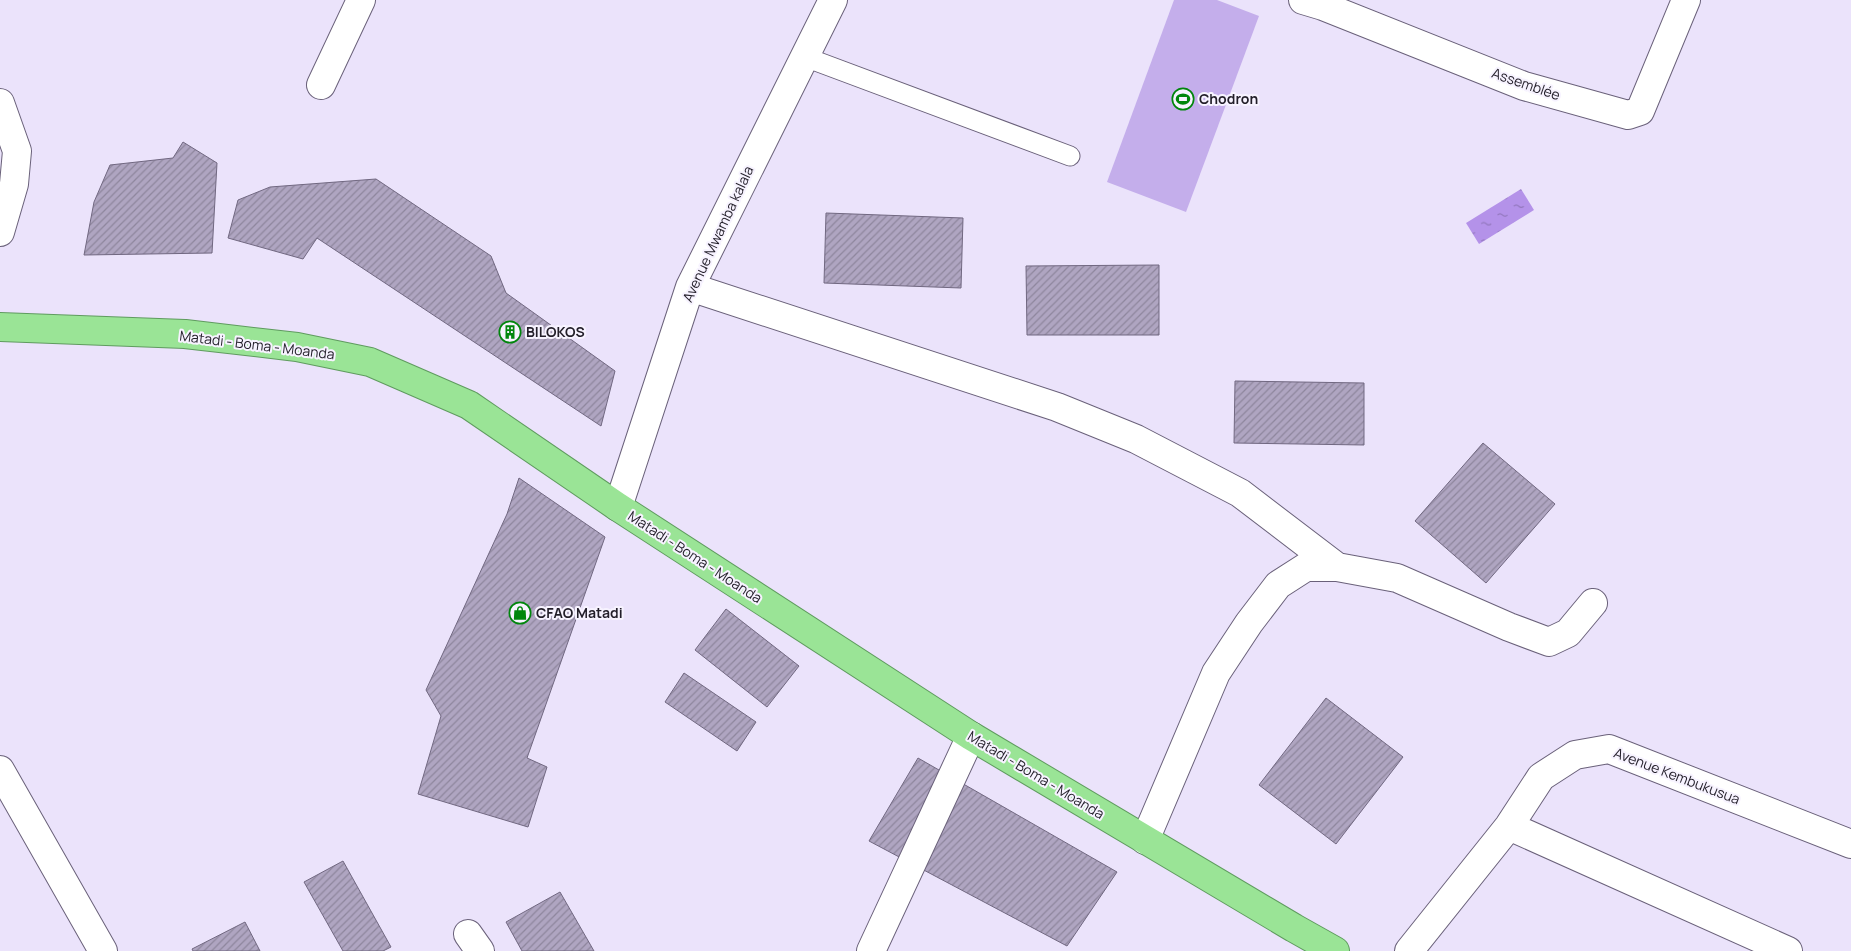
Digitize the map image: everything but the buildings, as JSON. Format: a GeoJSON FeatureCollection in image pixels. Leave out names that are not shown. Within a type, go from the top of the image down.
{"type":"FeatureCollection","features":[{"type":"Feature","properties":{"kind":"highway","name":"Matadi - Boma - Moanda"},"geometry":{"type":"LineString","coordinates":[[0,327],[185,334],[297,347],[370,362],[469,405],[618,507],[971,736],[1336,951]]}},
{"type":"Feature","properties":{"kind":"street"},"geometry":{"type":"LineString","coordinates":[[321,86],[360,0]]}},
{"type":"Feature","properties":{"kind":"street","name":"Avenue Mwamba kalala"},"geometry":{"type":"LineString","coordinates":[[618,507],[690,287],[833,0]]}},
{"type":"Feature","properties":{"kind":"street","name":"Assemblée"},"geometry":{"type":"LineString","coordinates":[[1303,0],[1323,6],[1524,86],[1628,115],[1640,111],[1686,0]]}},
{"type":"Feature","properties":{"kind":"street"},"geometry":{"type":"LineString","coordinates":[[0,103],[17,151],[14,184],[0,232]]}},
{"type":"Feature","properties":{"kind":"street"},"geometry":{"type":"LineString","coordinates":[[690,287],[1057,407],[1136,439],[1240,493],[1337,567]]}},
{"type":"Feature","properties":{"kind":"street"},"geometry":{"type":"LineString","coordinates":[[1145,840],[1216,673],[1249,623],[1278,585],[1306,567],[1337,567],[1398,578],[1509,627],[1549,642],[1568,633],[1592,603]]}},
{"type":"Feature","properties":{"kind":"street"},"geometry":{"type":"LineString","coordinates":[[871,951],[971,736]]}},
{"type":"Feature","properties":{"kind":"street","name":"Avenue Kembukusua"},"geometry":{"type":"LineString","coordinates":[[1409,951],[1509,826],[1541,777],[1575,755],[1610,749],[1851,844]]}},
{"type":"Feature","properties":{"kind":"street"},"geometry":{"type":"LineString","coordinates":[[0,770],[103,951]]}},
{"type":"Feature","properties":{"kind":"street"},"geometry":{"type":"LineString","coordinates":[[1509,826],[1788,951]]}},
{"type":"Feature","properties":{"kind":"lane"},"geometry":{"type":"LineString","coordinates":[[805,57],[1070,156]]}},
{"type":"Feature","properties":{"kind":"shaded area","name":"Chodron"},"geometry":{"type":"Polygon","coordinates":[[[1174,0],[1217,0],[1259,16],[1186,212],[1107,182],[1174,0]]]}},
{"type":"Feature","properties":{"kind":"water"},"geometry":{"type":"Polygon","coordinates":[[[1521,189],[1534,210],[1479,244],[1466,223],[1521,189]]]}},
{"type":"Feature","properties":{"kind":"place","name":"Chodron"},"geometry":{"type":"Point","coordinates":[1183,99]}},
{"type":"Feature","properties":{"kind":"place","name":"BILOKOS"},"geometry":{"type":"Point","coordinates":[510,332]}},
{"type":"Feature","properties":{"kind":"place","name":"CFAO Matadi"},"geometry":{"type":"Point","coordinates":[520,613]}}]}
